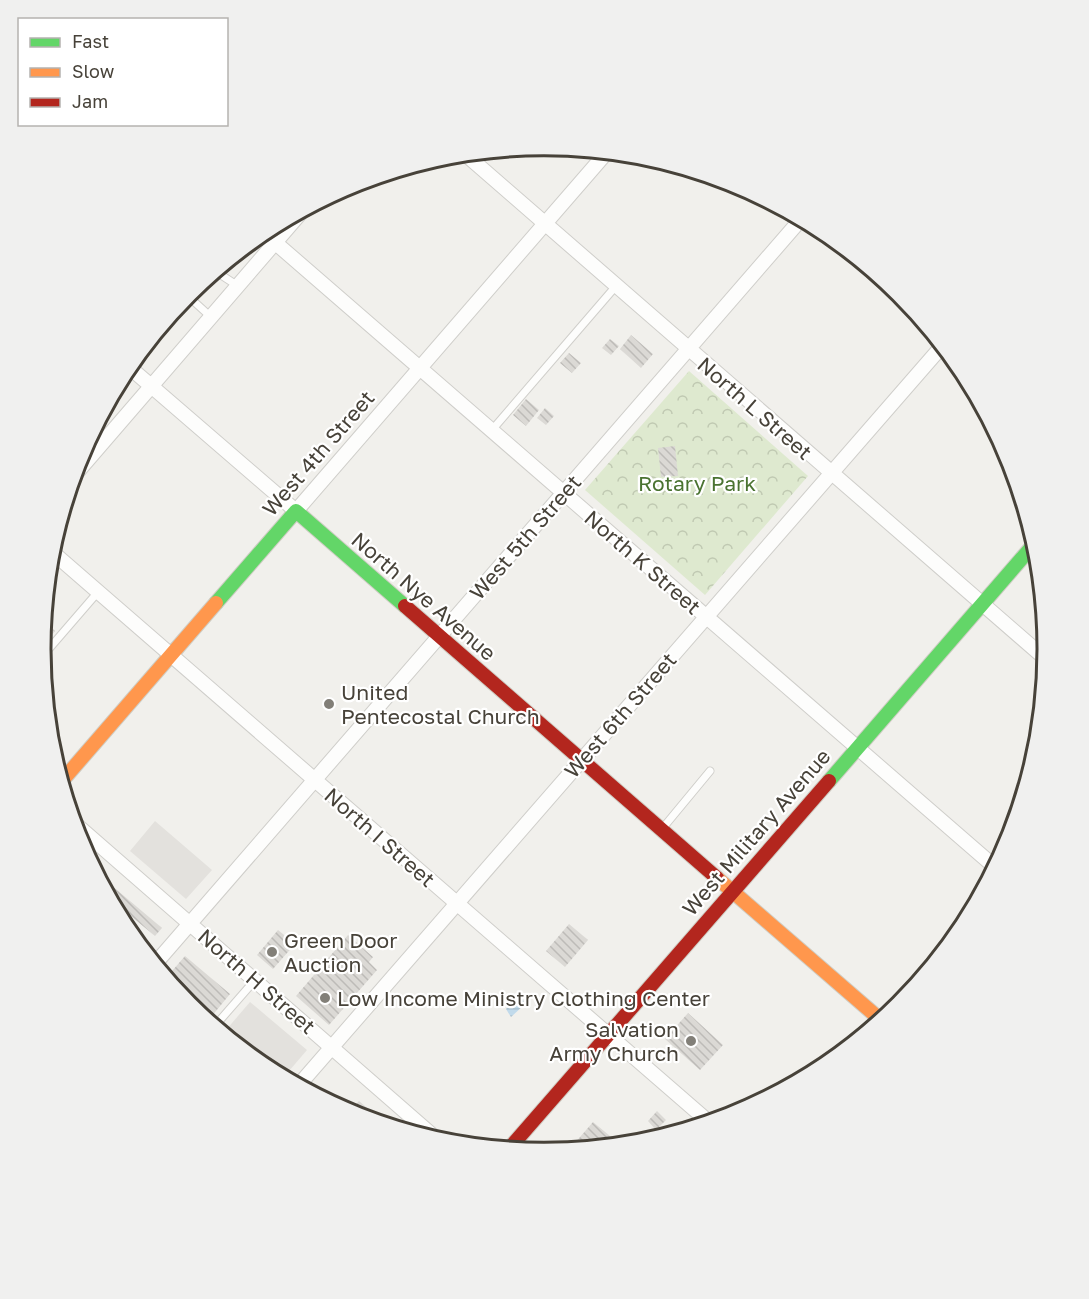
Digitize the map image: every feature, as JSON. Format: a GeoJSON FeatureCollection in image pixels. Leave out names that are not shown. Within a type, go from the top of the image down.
{"type":"FeatureCollection","features":[{"type":"Feature","properties":{"kind":"street","name":"West 4th Street"},"geometry":{"type":"LineString","coordinates":[[67,775],[601,159]]}},
{"type":"Feature","properties":{"kind":"street","name":"North L Street"},"geometry":{"type":"LineString","coordinates":[[473,161],[1038,652]]}},
{"type":"Feature","properties":{"kind":"street","name":"West 5th Street"},"geometry":{"type":"LineString","coordinates":[[160,958],[795,225]]}},
{"type":"Feature","properties":{"kind":"street"},"geometry":{"type":"LineString","coordinates":[[91,456],[289,228]]}},
{"type":"Feature","properties":{"kind":"street","name":"North K Street"},"geometry":{"type":"LineString","coordinates":[[271,239],[989,862]]}},
{"type":"Feature","properties":{"kind":"street","name":"West 6th Street"},"geometry":{"type":"LineString","coordinates":[[303,1080],[938,351]]}},
{"type":"Feature","properties":{"kind":"street","name":"North Nye Avenue"},"geometry":{"type":"LineString","coordinates":[[136,373],[580,760],[877,1014]]}},
{"type":"Feature","properties":{"kind":"street","name":"West Military Avenue"},"geometry":{"type":"LineString","coordinates":[[515,1142],[1028,551]]}},
{"type":"Feature","properties":{"kind":"street","name":"North I Street"},"geometry":{"type":"LineString","coordinates":[[59,558],[702,1117]]}},
{"type":"Feature","properties":{"kind":"street","name":"North H Street"},"geometry":{"type":"LineString","coordinates":[[88,834],[424,1128]]}},
{"type":"Feature","properties":{"kind":"lane"},"geometry":{"type":"LineString","coordinates":[[222,276],[238,286]]}},
{"type":"Feature","properties":{"kind":"lane"},"geometry":{"type":"LineString","coordinates":[[492,430],[616,286]]}},
{"type":"Feature","properties":{"kind":"lane"},"geometry":{"type":"LineString","coordinates":[[195,302],[211,317]]}},
{"type":"Feature","properties":{"kind":"lane"},"geometry":{"type":"LineString","coordinates":[[51,646],[98,592]]}},
{"type":"Feature","properties":{"kind":"lane"},"geometry":{"type":"LineString","coordinates":[[662,830],[710,771]]}},
{"type":"Feature","properties":{"kind":"lane"},"geometry":{"type":"LineString","coordinates":[[219,1021],[255,980]]}},
{"type":"Feature","properties":{"kind":"green space","name":"Rotary Park"},"geometry":{"type":"Polygon","coordinates":[[[689,371],[808,476],[705,595],[585,490],[689,371]]]}},
{"type":"Feature","properties":{"kind":"shaded area"},"geometry":{"type":"Polygon","coordinates":[[[155,821],[212,870],[186,899],[130,851],[155,821]]]}},
{"type":"Feature","properties":{"kind":"shaded area"},"geometry":{"type":"Polygon","coordinates":[[[250,1002],[307,1050],[289,1071],[228,1028],[250,1002]]]}},
{"type":"Feature","properties":{"kind":"water"},"geometry":{"type":"Polygon","coordinates":[[[516,997],[523,999],[524,1005],[511,1017],[506,1009],[516,997]]]}},
{"type":"Feature","properties":{"kind":"building"},"geometry":{"type":"Polygon","coordinates":[[[631,335],[653,354],[641,368],[620,349],[631,335]]]}},
{"type":"Feature","properties":{"kind":"building"},"geometry":{"type":"Polygon","coordinates":[[[610,339],[619,346],[611,355],[602,348],[610,339]]]}},
{"type":"Feature","properties":{"kind":"building"},"geometry":{"type":"Polygon","coordinates":[[[569,353],[581,363],[572,373],[560,363],[569,353]]]}},
{"type":"Feature","properties":{"kind":"building"},"geometry":{"type":"Polygon","coordinates":[[[526,399],[539,410],[526,426],[513,415],[526,399]]]}},
{"type":"Feature","properties":{"kind":"building"},"geometry":{"type":"Polygon","coordinates":[[[545,408],[554,416],[546,425],[537,418],[545,408]]]}},
{"type":"Feature","properties":{"kind":"building"},"geometry":{"type":"Polygon","coordinates":[[[675,446],[678,476],[661,477],[658,448],[675,446]]]}},
{"type":"Feature","properties":{"kind":"building"},"geometry":{"type":"Polygon","coordinates":[[[111,885],[162,928],[155,936],[127,913],[111,885]]]}},
{"type":"Feature","properties":{"kind":"building"},"geometry":{"type":"Polygon","coordinates":[[[569,924],[588,940],[565,967],[546,951],[569,924]]]}},
{"type":"Feature","properties":{"kind":"building"},"geometry":{"type":"Polygon","coordinates":[[[278,930],[295,944],[273,969],[257,955],[278,930]]]}},
{"type":"Feature","properties":{"kind":"building"},"geometry":{"type":"Polygon","coordinates":[[[348,935],[373,957],[369,962],[377,970],[329,1025],[296,996],[348,935]]]}},
{"type":"Feature","properties":{"kind":"building"},"geometry":{"type":"Polygon","coordinates":[[[185,956],[230,994],[213,1015],[171,972],[185,956]]]}},
{"type":"Feature","properties":{"kind":"building"},"geometry":{"type":"Polygon","coordinates":[[[688,1013],[723,1045],[700,1070],[665,1039],[688,1013]]]}},
{"type":"Feature","properties":{"kind":"building"},"geometry":{"type":"Polygon","coordinates":[[[359,1101],[370,1111],[356,1105],[359,1101]]]}},
{"type":"Feature","properties":{"kind":"building"},"geometry":{"type":"Polygon","coordinates":[[[657,1111],[666,1120],[656,1130],[648,1121],[657,1111]]]}},
{"type":"Feature","properties":{"kind":"building"},"geometry":{"type":"Polygon","coordinates":[[[593,1122],[610,1136],[607,1139],[576,1142],[593,1122]]]}},
{"type":"Feature","properties":{"kind":"traffic: fast"},"geometry":{"type":"LineString","coordinates":[[216,603],[296,511],[405,606]]}},
{"type":"Feature","properties":{"kind":"traffic: fast"},"geometry":{"type":"LineString","coordinates":[[829,781],[1028,551]]}},
{"type":"Feature","properties":{"kind":"traffic: slow"},"geometry":{"type":"LineString","coordinates":[[67,775],[216,603]]}},
{"type":"Feature","properties":{"kind":"traffic: slow"},"geometry":{"type":"LineString","coordinates":[[717,878],[876,1015]]}},
{"type":"Feature","properties":{"kind":"traffic: jam"},"geometry":{"type":"LineString","coordinates":[[405,606],[717,878]]}},
{"type":"Feature","properties":{"kind":"traffic: jam"},"geometry":{"type":"LineString","coordinates":[[515,1142],[829,781]]}},
{"type":"Feature","properties":{"kind":"place","name":"United Pentecostal Church"},"geometry":{"type":"Point","coordinates":[329,704]}},
{"type":"Feature","properties":{"kind":"place","name":"Green Door Auction"},"geometry":{"type":"Point","coordinates":[272,952]}},
{"type":"Feature","properties":{"kind":"place","name":"Low Income Ministry Clothing Center"},"geometry":{"type":"Point","coordinates":[325,998]}},
{"type":"Feature","properties":{"kind":"place","name":"Salvation Army Church"},"geometry":{"type":"Point","coordinates":[691,1041]}}]}
